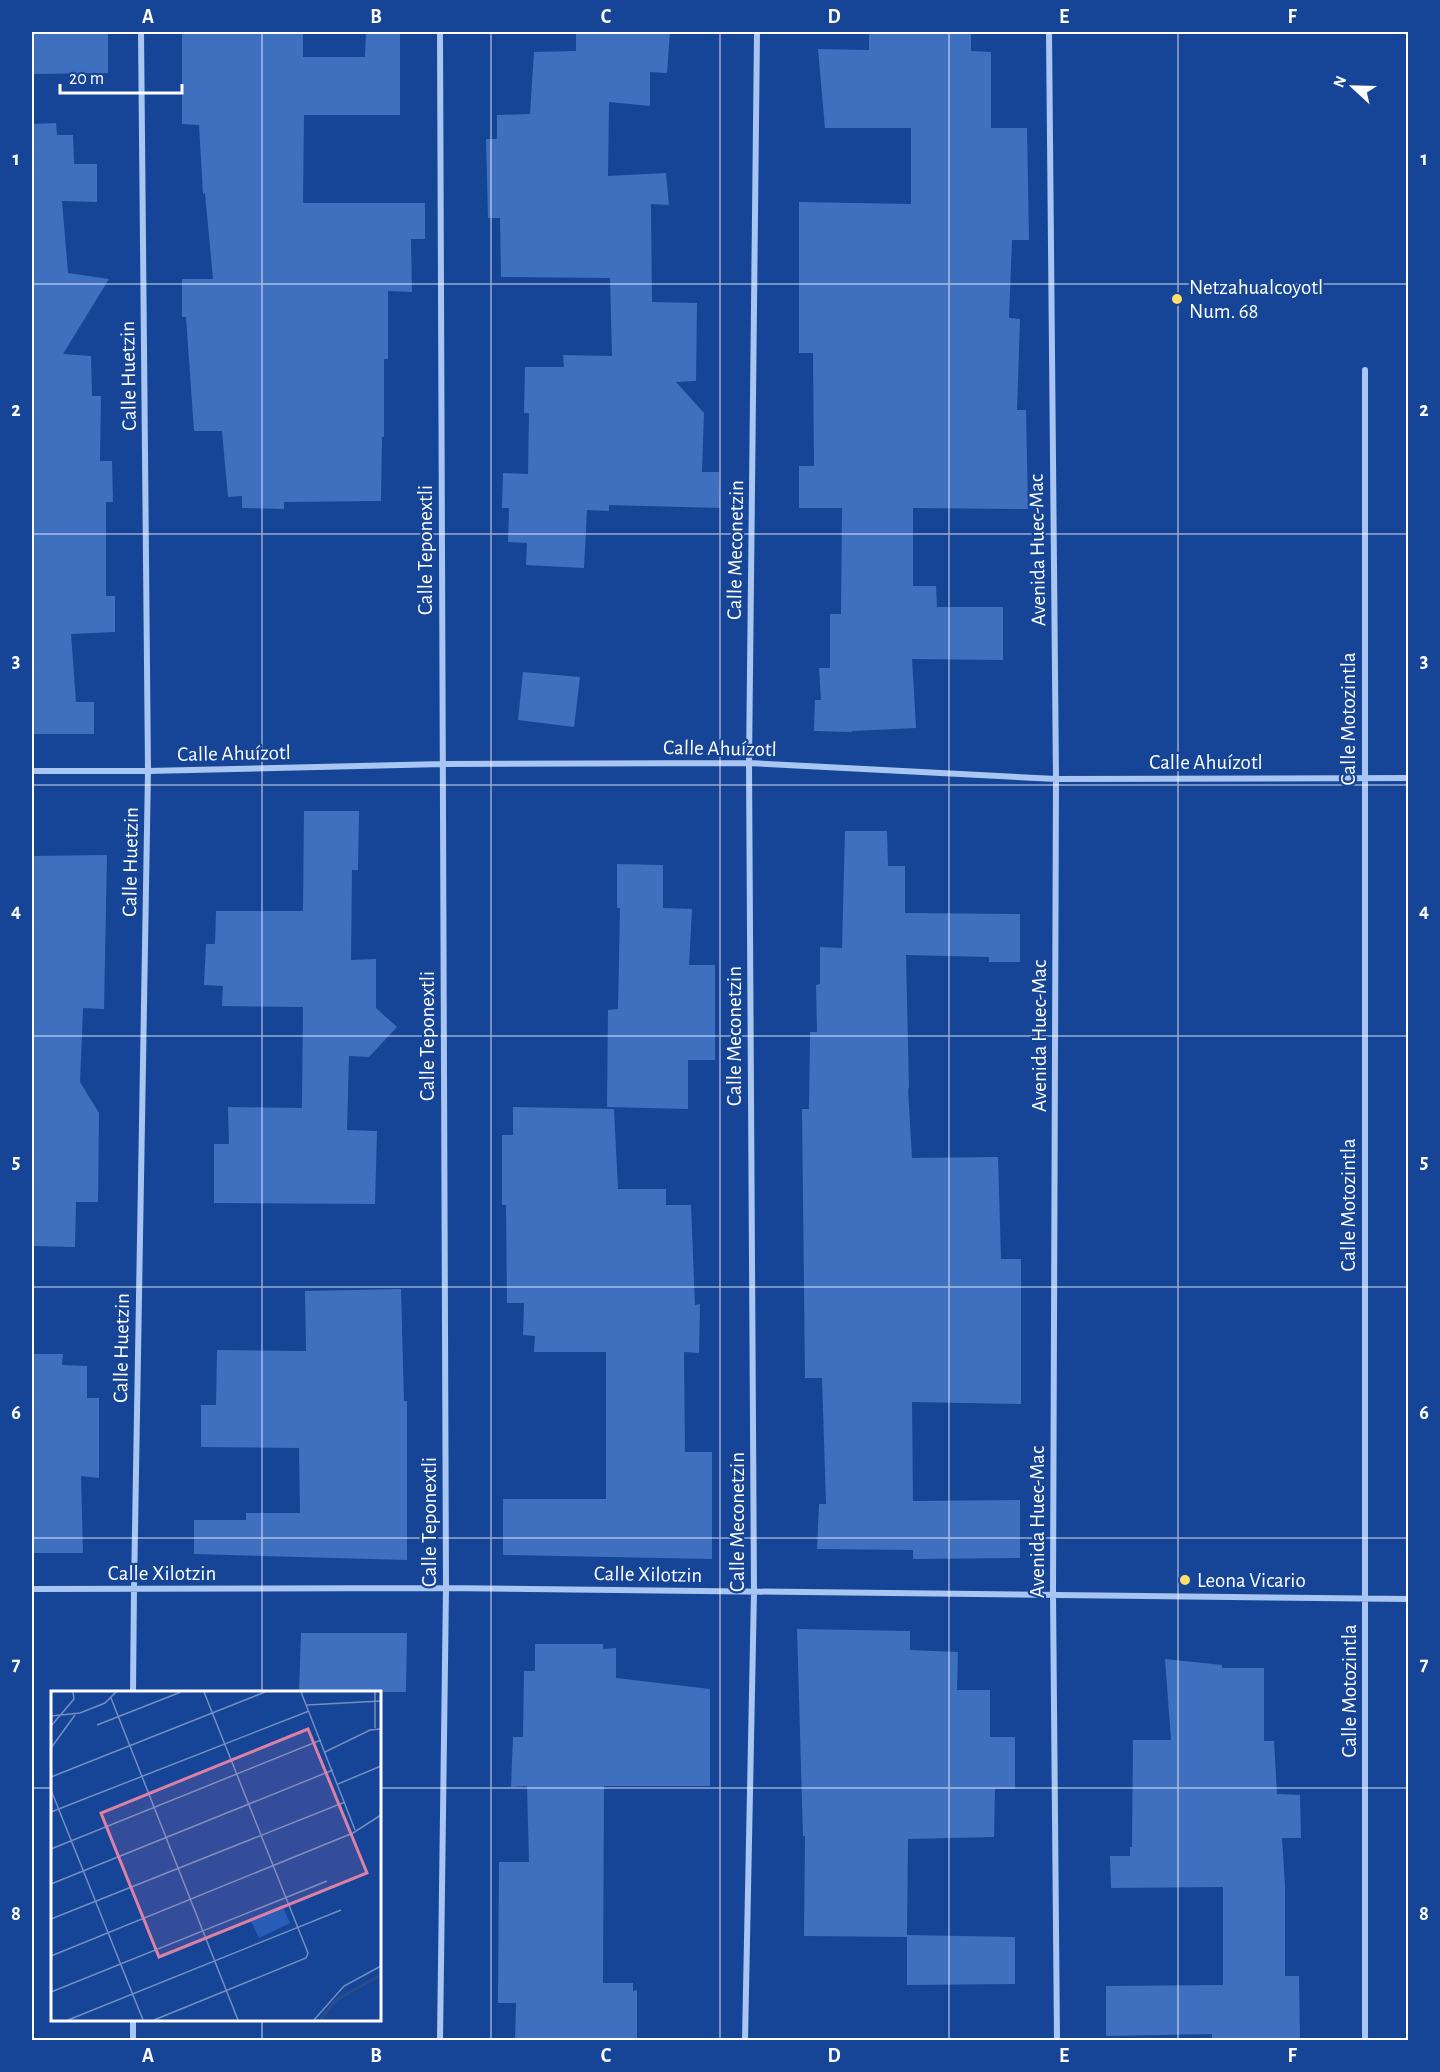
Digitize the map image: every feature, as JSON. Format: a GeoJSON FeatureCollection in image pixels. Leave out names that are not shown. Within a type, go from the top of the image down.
{"type":"FeatureCollection","features":[{"type":"Feature","properties":{"kind":"street","name":"Calle Huetzin"},"geometry":{"type":"LineString","coordinates":[[134,1691],[148,771],[141,32]]}},
{"type":"Feature","properties":{"kind":"street","name":"Calle Teponextli"},"geometry":{"type":"LineString","coordinates":[[440,32],[446,1588],[440,2040]]}},
{"type":"Feature","properties":{"kind":"street","name":"Calle Meconetzin"},"geometry":{"type":"LineString","coordinates":[[746,2040],[754,1592],[749,763],[757,32]]}},
{"type":"Feature","properties":{"kind":"street","name":"Avenida Huec-Mac"},"geometry":{"type":"LineString","coordinates":[[1049,32],[1056,779],[1053,1594],[1057,2040]]}},
{"type":"Feature","properties":{"kind":"street","name":"Calle Motozintla"},"geometry":{"type":"LineString","coordinates":[[1365,370],[1365,2040]]}},
{"type":"Feature","properties":{"kind":"street","name":"Calle Ahuízotl"},"geometry":{"type":"LineString","coordinates":[[32,771],[148,771],[443,764],[749,763],[1056,779],[1408,778]]}},
{"type":"Feature","properties":{"kind":"street","name":"Calle Xilotzin"},"geometry":{"type":"LineString","coordinates":[[32,1589],[446,1588],[1408,1599]]}},
{"type":"Feature","properties":{"kind":"street"},"geometry":{"type":"LineString","coordinates":[[133,2021],[133,2040]]}},
{"type":"Feature","properties":{"kind":"building"},"geometry":{"type":"Polygon","coordinates":[[[32,32],[108,32],[108,73],[32,74],[32,32]]]}},
{"type":"Feature","properties":{"kind":"building"},"geometry":{"type":"Polygon","coordinates":[[[182,32],[303,32],[303,57],[365,57],[366,32],[400,32],[400,115],[304,115],[303,203],[425,203],[425,239],[411,239],[412,292],[388,291],[388,359],[384,359],[381,501],[284,502],[284,509],[242,508],[242,496],[228,497],[222,431],[194,431],[186,317],[182,317],[182,279],[213,279],[205,193],[203,194],[199,125],[182,124],[182,32]]]}},
{"type":"Feature","properties":{"kind":"building"},"geometry":{"type":"Polygon","coordinates":[[[576,32],[670,32],[667,73],[650,72],[650,106],[609,102],[608,176],[666,173],[669,205],[651,204],[652,302],[697,303],[696,381],[676,382],[704,413],[702,472],[719,472],[720,508],[609,505],[609,511],[587,510],[584,568],[526,565],[527,543],[508,542],[509,508],[502,508],[503,473],[528,474],[529,413],[524,413],[525,367],[564,367],[563,355],[612,356],[610,278],[501,277],[500,218],[488,218],[486,139],[497,139],[497,115],[530,114],[534,52],[576,51],[576,32]]]}},
{"type":"Feature","properties":{"kind":"building"},"geometry":{"type":"Polygon","coordinates":[[[869,32],[971,32],[971,51],[991,52],[991,128],[1027,128],[1029,240],[1012,240],[1009,318],[1020,319],[1017,410],[1026,410],[1028,509],[913,508],[913,586],[936,586],[937,607],[1003,607],[1003,660],[912,659],[916,728],[851,732],[814,731],[815,700],[821,700],[819,668],[830,668],[830,614],[841,614],[842,508],[799,508],[799,466],[814,466],[813,353],[799,353],[799,202],[911,204],[911,128],[825,128],[818,49],[869,50],[869,32]]]}},
{"type":"Feature","properties":{"kind":"building"},"geometry":{"type":"Polygon","coordinates":[[[56,123],[57,135],[73,135],[74,164],[97,164],[97,202],[62,201],[68,273],[109,279],[63,354],[91,356],[92,396],[101,396],[100,461],[112,461],[113,502],[106,502],[106,596],[115,596],[115,632],[71,634],[76,702],[94,702],[94,734],[32,734],[32,561],[34,561],[32,124],[56,123]]]}},
{"type":"Feature","properties":{"kind":"building"},"geometry":{"type":"Polygon","coordinates":[[[523,672],[580,677],[574,727],[518,720],[523,672]]]}},
{"type":"Feature","properties":{"kind":"building"},"geometry":{"type":"Polygon","coordinates":[[[304,811],[359,811],[358,870],[352,870],[351,960],[376,959],[376,1008],[397,1027],[369,1057],[349,1056],[347,1130],[377,1131],[375,1204],[214,1203],[214,1144],[229,1144],[228,1107],[302,1108],[303,1007],[222,1006],[223,986],[204,985],[206,944],[215,944],[216,911],[303,911],[304,811]]]}},
{"type":"Feature","properties":{"kind":"building"},"geometry":{"type":"Polygon","coordinates":[[[845,831],[887,831],[888,866],[905,866],[905,913],[1020,914],[1020,962],[989,962],[989,957],[906,955],[908,1088],[912,1158],[998,1157],[1001,1259],[1021,1259],[1021,1404],[912,1402],[913,1501],[1020,1500],[1020,1558],[913,1559],[913,1550],[817,1549],[819,1504],[826,1504],[822,1378],[805,1378],[802,1109],[809,1109],[810,1032],[817,1032],[816,985],[820,984],[820,947],[842,948],[845,831]]]}},
{"type":"Feature","properties":{"kind":"building"},"geometry":{"type":"Polygon","coordinates":[[[107,855],[104,1009],[83,1008],[80,1082],[99,1113],[98,1202],[76,1202],[75,1247],[32,1246],[34,1008],[32,1008],[32,856],[107,855]]]}},
{"type":"Feature","properties":{"kind":"building"},"geometry":{"type":"Polygon","coordinates":[[[617,864],[663,865],[663,908],[692,909],[689,965],[715,965],[715,1060],[688,1060],[688,1109],[607,1107],[608,1010],[618,1009],[620,908],[617,908],[617,864]]]}},
{"type":"Feature","properties":{"kind":"building"},"geometry":{"type":"Polygon","coordinates":[[[513,1107],[614,1109],[618,1189],[666,1189],[666,1205],[691,1205],[695,1305],[700,1304],[699,1353],[684,1352],[685,1452],[712,1452],[712,1559],[503,1555],[503,1499],[606,1499],[606,1352],[534,1352],[535,1336],[523,1335],[524,1303],[507,1303],[506,1205],[502,1205],[502,1135],[513,1135],[513,1107]]]}},
{"type":"Feature","properties":{"kind":"building"},"geometry":{"type":"Polygon","coordinates":[[[401,1289],[404,1401],[407,1401],[407,1560],[194,1554],[194,1520],[246,1520],[246,1513],[300,1513],[299,1448],[201,1447],[201,1405],[216,1405],[217,1350],[306,1351],[305,1291],[401,1289]]]}},
{"type":"Feature","properties":{"kind":"building"},"geometry":{"type":"Polygon","coordinates":[[[32,1354],[63,1354],[62,1365],[87,1366],[87,1398],[99,1398],[99,1478],[81,1476],[83,1553],[32,1553],[32,1354]]]}},
{"type":"Feature","properties":{"kind":"building"},"geometry":{"type":"Polygon","coordinates":[[[797,1629],[910,1631],[910,1650],[958,1652],[957,1690],[990,1690],[990,1737],[1015,1737],[1015,1789],[995,1789],[994,1837],[908,1839],[907,1935],[1015,1937],[1015,1984],[907,1985],[907,1937],[804,1936],[805,1836],[803,1836],[797,1629]]]}},
{"type":"Feature","properties":{"kind":"building"},"geometry":{"type":"Polygon","coordinates":[[[301,1633],[407,1633],[406,1692],[299,1691],[301,1633]]]}},
{"type":"Feature","properties":{"kind":"building"},"geometry":{"type":"Polygon","coordinates":[[[535,1644],[603,1644],[603,1649],[616,1648],[616,1678],[710,1689],[710,1786],[604,1786],[603,1983],[633,1983],[633,1991],[637,1990],[637,2040],[515,2040],[516,2003],[498,2003],[499,1862],[529,1862],[527,1786],[511,1787],[513,1737],[523,1737],[524,1671],[535,1671],[535,1644]]]}},
{"type":"Feature","properties":{"kind":"building"},"geometry":{"type":"Polygon","coordinates":[[[1165,1659],[1222,1665],[1222,1668],[1264,1668],[1264,1741],[1274,1741],[1277,1794],[1300,1795],[1301,1838],[1282,1838],[1285,1887],[1285,1976],[1299,1976],[1300,2040],[1212,2040],[1212,2034],[1106,2036],[1106,1986],[1223,1985],[1223,1887],[1111,1888],[1110,1856],[1130,1856],[1130,1847],[1132,1847],[1133,1740],[1171,1740],[1165,1659]]]}},
{"type":"Feature","properties":{"kind":"place","name":"Netzahualcoyotl Num. 68"},"geometry":{"type":"Point","coordinates":[1177,299]}},
{"type":"Feature","properties":{"kind":"place","name":"Leona Vicario"},"geometry":{"type":"Point","coordinates":[1185,1580]}}]}
